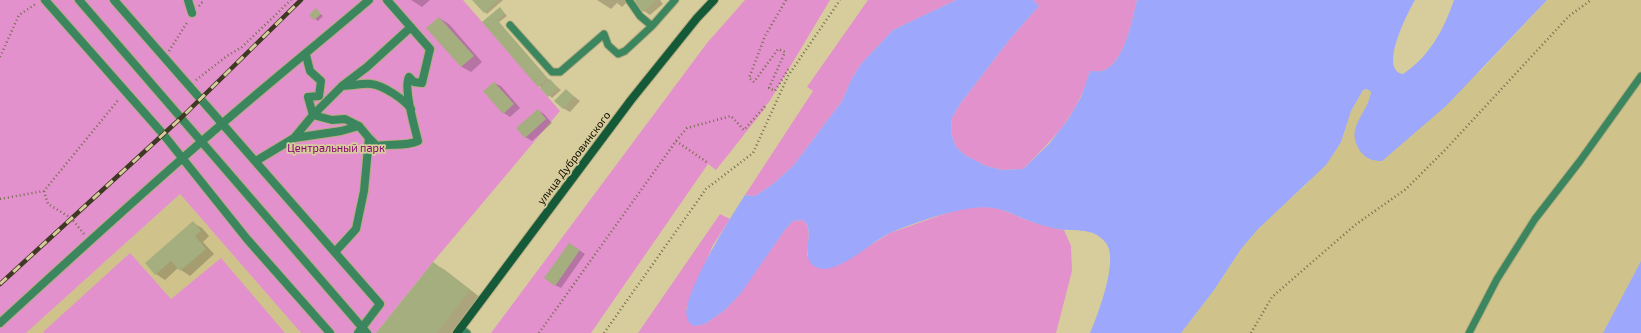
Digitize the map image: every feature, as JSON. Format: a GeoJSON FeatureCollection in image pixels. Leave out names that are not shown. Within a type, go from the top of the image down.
{"type":"FeatureCollection","features":[{"type":"Feature","properties":{"kind":"main road","name":"улица Дубровинского"},"geometry":{"type":"LineString","coordinates":[[461,331],[631,100],[714,0]]}},
{"type":"Feature","properties":{"kind":"street"},"geometry":{"type":"LineString","coordinates":[[45,0],[183,158],[247,239],[330,333]]}},
{"type":"Feature","properties":{"kind":"street"},"geometry":{"type":"LineString","coordinates":[[79,0],[202,142],[362,331],[380,304],[114,0]]}},
{"type":"Feature","properties":{"kind":"street"},"geometry":{"type":"LineString","coordinates":[[188,0],[192,13]]}},
{"type":"Feature","properties":{"kind":"street"},"geometry":{"type":"LineString","coordinates":[[0,324],[183,158],[306,55],[368,0]]}},
{"type":"Feature","properties":{"kind":"street"},"geometry":{"type":"LineString","coordinates":[[313,115],[332,120],[345,119],[359,126],[377,146],[394,144],[409,145],[418,141],[411,110],[407,80],[409,77],[414,82],[422,83],[430,49],[388,0]]}},
{"type":"Feature","properties":{"kind":"street"},"geometry":{"type":"LineString","coordinates":[[256,161],[294,138],[313,115],[342,86],[367,67],[411,27]]}},
{"type":"Feature","properties":{"kind":"street"},"geometry":{"type":"LineString","coordinates":[[306,55],[310,71],[321,81],[319,96],[308,97],[313,115]]}},
{"type":"Feature","properties":{"kind":"street"},"geometry":{"type":"LineString","coordinates":[[342,86],[372,84],[390,92],[408,105],[411,110]]}},
{"type":"Feature","properties":{"kind":"street"},"geometry":{"type":"LineString","coordinates":[[294,138],[340,131],[359,126]]}},
{"type":"Feature","properties":{"kind":"street"},"geometry":{"type":"LineString","coordinates":[[335,252],[356,229],[364,191],[369,138]]}},
{"type":"Feature","properties":{"kind":"lane"},"geometry":{"type":"LineString","coordinates":[[628,0],[640,16],[652,26]]}},
{"type":"Feature","properties":{"kind":"lane"},"geometry":{"type":"LineString","coordinates":[[510,25],[552,72],[560,72],[604,34],[608,45],[618,54],[625,51],[652,26],[675,0]]}},
{"type":"Feature","properties":{"kind":"lane"},"geometry":{"type":"LineString","coordinates":[[1469,333],[1497,279],[1535,219],[1580,161],[1641,76]]}},
{"type":"Feature","properties":{"kind":"path"},"geometry":{"type":"LineString","coordinates":[[0,57],[19,15],[41,0]]}},
{"type":"Feature","properties":{"kind":"path"},"geometry":{"type":"LineString","coordinates":[[165,57],[192,13],[204,0]]}},
{"type":"Feature","properties":{"kind":"path"},"geometry":{"type":"LineString","coordinates":[[190,86],[227,56],[242,47],[291,0]]}},
{"type":"Feature","properties":{"kind":"path"},"geometry":{"type":"LineString","coordinates":[[786,0],[765,36],[749,78],[754,82],[778,49],[785,52],[769,88],[775,91],[789,68]]}},
{"type":"Feature","properties":{"kind":"path"},"geometry":{"type":"LineString","coordinates":[[604,333],[706,189],[752,153],[788,76],[840,0]]}},
{"type":"Feature","properties":{"kind":"path"},"geometry":{"type":"LineString","coordinates":[[1251,333],[1272,297],[1354,225],[1406,189],[1445,150],[1569,16],[1591,0]]}},
{"type":"Feature","properties":{"kind":"path"},"geometry":{"type":"LineString","coordinates":[[0,199],[44,191],[124,92]]}},
{"type":"Feature","properties":{"kind":"path"},"geometry":{"type":"LineString","coordinates":[[538,333],[676,141],[687,128],[731,116],[744,130],[766,105]]}},
{"type":"Feature","properties":{"kind":"path"},"geometry":{"type":"LineString","coordinates":[[676,141],[708,163]]}},
{"type":"Feature","properties":{"kind":"path"},"geometry":{"type":"LineString","coordinates":[[44,191],[48,204],[71,218],[90,241]]}},
{"type":"Feature","properties":{"kind":"shaded area"},"geometry":{"type":"Polygon","coordinates":[[[1547,0],[1641,0],[1641,261],[1603,333],[1181,333],[1214,290],[1241,249],[1280,207],[1305,186],[1341,142],[1351,111],[1363,90],[1367,89],[1371,93],[1370,99],[1358,122],[1480,72],[1547,0]]]}},
{"type":"Feature","properties":{"kind":"shaded area"},"geometry":{"type":"Polygon","coordinates":[[[180,194],[301,333],[26,333],[180,194]]]}},
{"type":"Feature","properties":{"kind":"green space","name":"Центральный парк"},"geometry":{"type":"Polygon","coordinates":[[[0,0],[463,0],[560,111],[433,262],[376,333],[301,333],[180,194],[26,333],[0,333],[0,0]]]}},
{"type":"Feature","properties":{"kind":"green space"},"geometry":{"type":"Polygon","coordinates":[[[745,0],[830,0],[766,107],[716,170],[708,164],[591,333],[491,333],[707,43],[745,0]]]}},
{"type":"Feature","properties":{"kind":"green space"},"geometry":{"type":"Polygon","coordinates":[[[868,0],[956,0],[893,30],[861,64],[851,80],[842,101],[793,166],[773,184],[755,196],[745,195],[813,91],[807,87],[868,0]]]}},
{"type":"Feature","properties":{"kind":"green space"},"geometry":{"type":"Polygon","coordinates":[[[1033,0],[1137,0],[1127,39],[1118,58],[1105,70],[1090,71],[1081,95],[1069,118],[1055,136],[1023,169],[1002,170],[986,166],[965,155],[956,147],[951,133],[952,118],[960,104],[1010,39],[1039,6],[1033,0]]]}},
{"type":"Feature","properties":{"kind":"green space"},"geometry":{"type":"Polygon","coordinates":[[[981,207],[996,208],[1026,220],[1064,230],[1071,246],[1072,271],[1056,333],[638,333],[720,214],[730,219],[713,245],[686,309],[694,326],[705,324],[725,310],[740,293],[784,231],[793,221],[803,220],[808,227],[809,237],[807,256],[839,265],[890,233],[962,209],[981,207]]]}},
{"type":"Feature","properties":{"kind":"green space"},"geometry":{"type":"Polygon","coordinates":[[[130,253],[171,299],[221,258],[285,333],[43,332],[130,253]]]}},
{"type":"Feature","properties":{"kind":"water"},"geometry":{"type":"Polygon","coordinates":[[[956,0],[1033,0],[1039,6],[1010,39],[960,104],[952,118],[951,133],[956,147],[965,155],[986,166],[1002,170],[1023,169],[1049,144],[1069,118],[1081,97],[1090,71],[1105,70],[1118,58],[1127,39],[1137,0],[1415,0],[1397,40],[1394,52],[1393,62],[1396,70],[1403,74],[1421,59],[1435,41],[1446,21],[1454,0],[1547,0],[1446,106],[1382,161],[1367,158],[1360,151],[1356,142],[1355,135],[1358,121],[1366,107],[1371,92],[1367,89],[1363,90],[1351,111],[1341,142],[1326,165],[1258,229],[1241,249],[1214,290],[1181,333],[1090,333],[1098,314],[1109,274],[1110,261],[1106,243],[1100,237],[1088,232],[1053,228],[1038,224],[1004,210],[983,207],[956,211],[926,219],[900,229],[883,237],[845,262],[835,267],[826,269],[818,268],[808,259],[809,231],[807,225],[803,220],[793,221],[784,231],[741,293],[725,310],[705,324],[694,326],[690,324],[687,317],[687,307],[699,274],[745,195],[755,196],[773,184],[793,166],[842,101],[851,80],[861,64],[893,30],[956,0]]]}},
{"type":"Feature","properties":{"kind":"water"},"geometry":{"type":"Polygon","coordinates":[[[1641,261],[1641,333],[1603,333],[1641,261]]]}},
{"type":"Feature","properties":{"kind":"building"},"geometry":{"type":"Polygon","coordinates":[[[472,0],[498,0],[484,13],[472,0]]]}},
{"type":"Feature","properties":{"kind":"building"},"geometry":{"type":"Polygon","coordinates":[[[636,0],[656,0],[643,12],[634,2],[636,0]]]}},
{"type":"Feature","properties":{"kind":"building"},"geometry":{"type":"Polygon","coordinates":[[[500,7],[505,14],[497,20],[547,78],[538,87],[482,22],[500,7]]]}},
{"type":"Feature","properties":{"kind":"building"},"geometry":{"type":"Polygon","coordinates":[[[316,8],[321,14],[314,20],[309,15],[316,8]]]}},
{"type":"Feature","properties":{"kind":"building"},"geometry":{"type":"Polygon","coordinates":[[[439,17],[474,56],[461,67],[426,28],[439,17]]]}},
{"type":"Feature","properties":{"kind":"building"},"geometry":{"type":"Polygon","coordinates":[[[550,79],[558,88],[548,97],[540,88],[550,79]]]}},
{"type":"Feature","properties":{"kind":"building"},"geometry":{"type":"Polygon","coordinates":[[[494,82],[514,104],[503,114],[483,91],[494,82]]]}},
{"type":"Feature","properties":{"kind":"building"},"geometry":{"type":"Polygon","coordinates":[[[566,89],[574,97],[563,109],[554,101],[566,89]]]}},
{"type":"Feature","properties":{"kind":"building"},"geometry":{"type":"Polygon","coordinates":[[[538,109],[546,119],[525,138],[516,128],[538,109]]]}},
{"type":"Feature","properties":{"kind":"building"},"geometry":{"type":"Polygon","coordinates":[[[193,221],[201,231],[195,236],[206,249],[180,271],[171,261],[155,275],[145,263],[193,221]]]}},
{"type":"Feature","properties":{"kind":"building"},"geometry":{"type":"Polygon","coordinates":[[[569,243],[580,250],[555,286],[544,278],[569,243]]]}},
{"type":"Feature","properties":{"kind":"building"},"geometry":{"type":"Polygon","coordinates":[[[433,262],[470,290],[437,333],[376,333],[433,262]]]}},
{"type":"Feature","properties":{"kind":"railway"},"geometry":{"type":"LineString","coordinates":[[0,284],[181,118],[301,0]]}}]}
